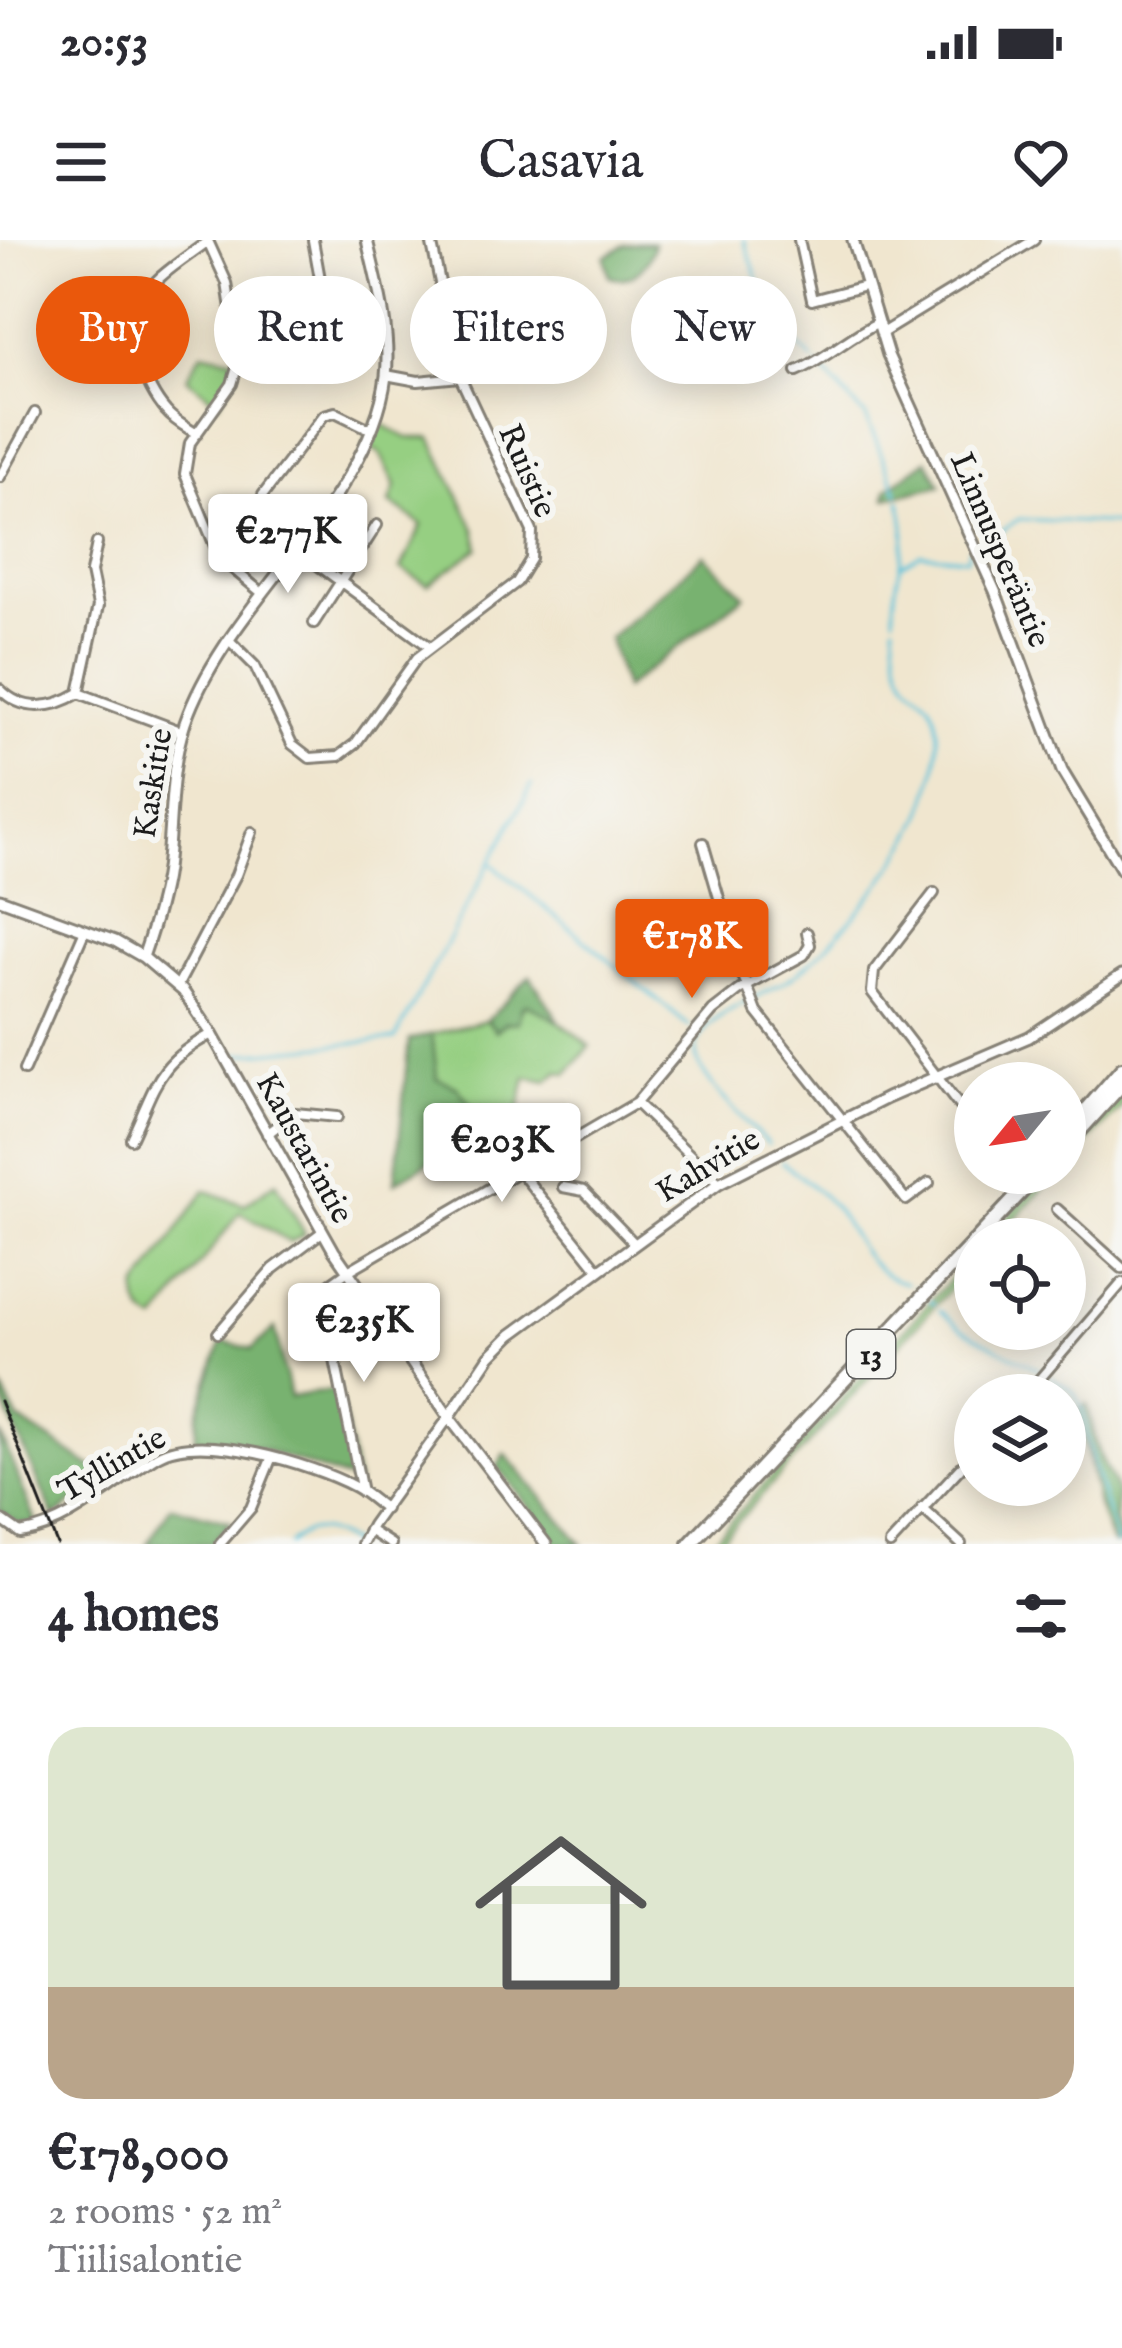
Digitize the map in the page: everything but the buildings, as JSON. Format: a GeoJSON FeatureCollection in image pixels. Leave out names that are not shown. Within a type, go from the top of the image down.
{"type":"FeatureCollection","features":[{"type":"Feature","properties":{"kind":"highway"},"geometry":{"type":"LineString","coordinates":[[1086,1111],[1122,1069]]}},
{"type":"Feature","properties":{"kind":"highway"},"geometry":{"type":"LineString","coordinates":[[1086,1124],[1122,1084]]}},
{"type":"Feature","properties":{"kind":"highway","name":"13"},"geometry":{"type":"LineString","coordinates":[[996,1218],[1018,1194]]}},
{"type":"Feature","properties":{"kind":"highway","name":"13"},"geometry":{"type":"LineString","coordinates":[[690,1544],[954,1264]]}},
{"type":"Feature","properties":{"kind":"highway","name":"13"},"geometry":{"type":"LineString","coordinates":[[702,1544],[767,1466]]}},
{"type":"Feature","properties":{"kind":"street"},"geometry":{"type":"LineString","coordinates":[[313,240],[319,276]]}},
{"type":"Feature","properties":{"kind":"street","name":"Kaskitie"},"geometry":{"type":"LineString","coordinates":[[367,240],[374,276]]}},
{"type":"Feature","properties":{"kind":"street","name":"Ruistie"},"geometry":{"type":"LineString","coordinates":[[431,240],[439,276]]}},
{"type":"Feature","properties":{"kind":"street"},"geometry":{"type":"LineString","coordinates":[[799,240],[812,300],[865,286]]}},
{"type":"Feature","properties":{"kind":"street","name":"Linnusperäntie"},"geometry":{"type":"LineString","coordinates":[[853,240],[880,328],[995,591],[1062,771],[1122,870]]}},
{"type":"Feature","properties":{"kind":"street"},"geometry":{"type":"LineString","coordinates":[[797,371],[821,360],[850,336],[880,328],[1034,240]]}},
{"type":"Feature","properties":{"kind":"street"},"geometry":{"type":"LineString","coordinates":[[196,434],[179,424],[158,400],[133,323],[146,292],[208,241],[227,283],[239,361],[232,384],[186,452],[185,474],[225,564],[262,593]]}},
{"type":"Feature","properties":{"kind":"street"},"geometry":{"type":"LineString","coordinates":[[386,375],[410,380]]}},
{"type":"Feature","properties":{"kind":"street","name":"Kaskitie"},"geometry":{"type":"LineString","coordinates":[[142,957],[162,894],[183,732],[229,640],[362,451],[384,384]]}},
{"type":"Feature","properties":{"kind":"street","name":"Ruistie"},"geometry":{"type":"LineString","coordinates":[[229,640],[255,666],[292,744],[320,760],[339,756],[356,743],[408,669],[430,647],[517,582],[533,546],[528,519],[463,384]]}},
{"type":"Feature","properties":{"kind":"street"},"geometry":{"type":"LineString","coordinates":[[263,495],[324,415],[335,412],[371,430]]}},
{"type":"Feature","properties":{"kind":"street"},"geometry":{"type":"LineString","coordinates":[[0,477],[35,413]]}},
{"type":"Feature","properties":{"kind":"street"},"geometry":{"type":"LineString","coordinates":[[314,623],[376,525]]}},
{"type":"Feature","properties":{"kind":"street"},"geometry":{"type":"LineString","coordinates":[[79,693],[98,607],[91,572],[97,543]]}},
{"type":"Feature","properties":{"kind":"street"},"geometry":{"type":"LineString","coordinates":[[296,549],[430,647]]}},
{"type":"Feature","properties":{"kind":"street"},"geometry":{"type":"LineString","coordinates":[[0,689],[10,700],[35,707],[79,693],[183,732]]}},
{"type":"Feature","properties":{"kind":"street"},"geometry":{"type":"LineString","coordinates":[[178,985],[236,875],[252,832]]}},
{"type":"Feature","properties":{"kind":"street"},"geometry":{"type":"LineString","coordinates":[[703,843],[757,1012],[906,1200],[929,1183]]}},
{"type":"Feature","properties":{"kind":"street"},"geometry":{"type":"LineString","coordinates":[[934,893],[874,971],[871,987],[883,1010],[954,1097]]}},
{"type":"Feature","properties":{"kind":"street","name":"Kaustarintie"},"geometry":{"type":"LineString","coordinates":[[0,899],[142,957],[178,985],[212,1034],[322,1232],[449,1417],[546,1544]]}},
{"type":"Feature","properties":{"kind":"street"},"geometry":{"type":"LineString","coordinates":[[24,1070],[85,930]]}},
{"type":"Feature","properties":{"kind":"street"},"geometry":{"type":"LineString","coordinates":[[362,1492],[323,1298],[327,1286],[636,1103],[706,1019],[746,986],[804,955],[810,945],[807,934]]}},
{"type":"Feature","properties":{"kind":"street","name":"Kahvitie"},"geometry":{"type":"LineString","coordinates":[[363,1544],[501,1345],[598,1269],[719,1183],[842,1119],[1029,1037],[1120,980]]}},
{"type":"Feature","properties":{"kind":"street"},"geometry":{"type":"LineString","coordinates":[[131,1139],[168,1063],[212,1034]]}},
{"type":"Feature","properties":{"kind":"street"},"geometry":{"type":"LineString","coordinates":[[636,1103],[719,1183]]}},
{"type":"Feature","properties":{"kind":"street"},"geometry":{"type":"LineString","coordinates":[[267,1134],[295,1114],[337,1117]]}},
{"type":"Feature","properties":{"kind":"street"},"geometry":{"type":"LineString","coordinates":[[518,1169],[598,1269]]}},
{"type":"Feature","properties":{"kind":"street"},"geometry":{"type":"LineString","coordinates":[[563,1187],[584,1191],[634,1243]]}},
{"type":"Feature","properties":{"kind":"street"},"geometry":{"type":"LineString","coordinates":[[1057,1209],[1122,1268]]}},
{"type":"Feature","properties":{"kind":"street"},"geometry":{"type":"LineString","coordinates":[[218,1334],[273,1269],[322,1232]]}},
{"type":"Feature","properties":{"kind":"street"},"geometry":{"type":"LineString","coordinates":[[1044,1374],[1122,1283]]}},
{"type":"Feature","properties":{"kind":"street","name":"Tyllintie"},"geometry":{"type":"LineString","coordinates":[[0,1519],[14,1532],[46,1528],[154,1458],[182,1447],[246,1452],[334,1478],[385,1509]]}},
{"type":"Feature","properties":{"kind":"street"},"geometry":{"type":"LineString","coordinates":[[220,1544],[251,1508],[271,1459]]}},
{"type":"Feature","properties":{"kind":"street"},"geometry":{"type":"LineString","coordinates":[[890,1544],[954,1474]]}},
{"type":"Feature","properties":{"kind":"street"},"geometry":{"type":"LineString","coordinates":[[922,1508],[961,1544]]}},
{"type":"Feature","properties":{"kind":"street"},"geometry":{"type":"LineString","coordinates":[[369,1530],[392,1544]]}},
{"type":"Feature","properties":{"kind":"green space"},"geometry":{"type":"Polygon","coordinates":[[[654,243],[649,259],[633,275],[610,277],[605,257],[624,245],[654,243]]]}},
{"type":"Feature","properties":{"kind":"green space"},"geometry":{"type":"Polygon","coordinates":[[[202,352],[214,355],[214,384],[231,384],[218,403],[190,380],[202,352]]]}},
{"type":"Feature","properties":{"kind":"green space"},"geometry":{"type":"Polygon","coordinates":[[[375,420],[407,438],[431,438],[475,529],[479,548],[428,585],[401,569],[422,525],[390,503],[396,485],[380,453],[365,445],[375,420]]]}},
{"type":"Feature","properties":{"kind":"green space"},"geometry":{"type":"Polygon","coordinates":[[[927,460],[941,485],[886,498],[887,489],[927,460]]]}},
{"type":"Feature","properties":{"kind":"green space"},"geometry":{"type":"Polygon","coordinates":[[[704,555],[745,595],[624,689],[609,638],[704,555]]]}},
{"type":"Feature","properties":{"kind":"green space"},"geometry":{"type":"Polygon","coordinates":[[[530,976],[560,1022],[527,1004],[518,1022],[505,1023],[496,1031],[487,1020],[530,976]]]}},
{"type":"Feature","properties":{"kind":"green space"},"geometry":{"type":"Polygon","coordinates":[[[527,1004],[590,1046],[567,1074],[559,1071],[547,1081],[526,1077],[519,1111],[514,1113],[472,1107],[457,1087],[436,1078],[432,1034],[487,1020],[496,1030],[527,1004]]]}},
{"type":"Feature","properties":{"kind":"green space"},"geometry":{"type":"Polygon","coordinates":[[[432,1034],[437,1078],[457,1087],[472,1107],[514,1113],[395,1182],[409,1040],[432,1034]]]}},
{"type":"Feature","properties":{"kind":"green space"},"geometry":{"type":"Polygon","coordinates":[[[1122,1089],[1122,1106],[1086,1144],[1086,1129],[1122,1089]]]}},
{"type":"Feature","properties":{"kind":"green space"},"geometry":{"type":"Polygon","coordinates":[[[276,1182],[305,1234],[290,1242],[240,1212],[156,1322],[147,1316],[139,1304],[138,1288],[205,1190],[244,1205],[276,1182]]]}},
{"type":"Feature","properties":{"kind":"green space"},"geometry":{"type":"Polygon","coordinates":[[[1027,1194],[1038,1194],[1016,1218],[1006,1218],[1027,1194]]]}},
{"type":"Feature","properties":{"kind":"green space"},"geometry":{"type":"Polygon","coordinates":[[[954,1275],[954,1285],[717,1544],[710,1544],[954,1275]]]}},
{"type":"Feature","properties":{"kind":"green space"},"geometry":{"type":"Polygon","coordinates":[[[275,1328],[290,1397],[338,1389],[357,1483],[259,1448],[195,1441],[198,1413],[222,1341],[252,1349],[275,1328]]]}},
{"type":"Feature","properties":{"kind":"green space"},"geometry":{"type":"Polygon","coordinates":[[[0,1385],[18,1419],[106,1476],[54,1517],[2,1399],[0,1385]]]}},
{"type":"Feature","properties":{"kind":"green space"},"geometry":{"type":"Polygon","coordinates":[[[1086,1405],[1116,1490],[1115,1520],[1122,1544],[1112,1544],[1098,1505],[1086,1448],[1086,1405]]]}},
{"type":"Feature","properties":{"kind":"green space"},"geometry":{"type":"Polygon","coordinates":[[[0,1433],[37,1524],[18,1523],[0,1510],[0,1433]]]}},
{"type":"Feature","properties":{"kind":"green space"},"geometry":{"type":"Polygon","coordinates":[[[505,1454],[582,1544],[557,1544],[497,1466],[505,1454]]]}},
{"type":"Feature","properties":{"kind":"green space"},"geometry":{"type":"Polygon","coordinates":[[[171,1506],[231,1522],[210,1544],[147,1544],[171,1506]]]}},
{"type":"Feature","properties":{"kind":"waterway"},"geometry":{"type":"LineString","coordinates":[[744,240],[772,319],[813,360]]}},
{"type":"Feature","properties":{"kind":"waterway"},"geometry":{"type":"LineString","coordinates":[[818,365],[866,417],[898,494]]}},
{"type":"Feature","properties":{"kind":"waterway"},"geometry":{"type":"LineString","coordinates":[[894,617],[905,533],[900,501]]}},
{"type":"Feature","properties":{"kind":"waterway"},"geometry":{"type":"LineString","coordinates":[[982,544],[1019,519],[1122,524]]}},
{"type":"Feature","properties":{"kind":"waterway"},"geometry":{"type":"LineString","coordinates":[[903,564],[921,554],[967,558],[969,549]]}},
{"type":"Feature","properties":{"kind":"waterway"},"geometry":{"type":"LineString","coordinates":[[768,1144],[705,1074],[696,1052],[699,1039],[718,1018],[786,981],[823,950],[883,880],[923,812],[935,772],[938,729],[930,704],[903,672],[894,624]]}},
{"type":"Feature","properties":{"kind":"waterway"},"geometry":{"type":"LineString","coordinates":[[231,1055],[395,1039],[532,785]]}},
{"type":"Feature","properties":{"kind":"waterway"},"geometry":{"type":"LineString","coordinates":[[491,863],[690,1027]]}},
{"type":"Feature","properties":{"kind":"waterway"},"geometry":{"type":"LineString","coordinates":[[782,1162],[834,1207],[871,1262],[906,1283]]}},
{"type":"Feature","properties":{"kind":"waterway"},"geometry":{"type":"LineString","coordinates":[[915,1286],[918,1289]]}},
{"type":"Feature","properties":{"kind":"waterway"},"geometry":{"type":"LineString","coordinates":[[930,1301],[934,1304]]}},
{"type":"Feature","properties":{"kind":"waterway"},"geometry":{"type":"LineString","coordinates":[[940,1311],[961,1329],[1040,1370]]}},
{"type":"Feature","properties":{"kind":"waterway"},"geometry":{"type":"LineString","coordinates":[[1086,1427],[1117,1544]]}},
{"type":"Feature","properties":{"kind":"waterway"},"geometry":{"type":"LineString","coordinates":[[289,1544],[312,1530],[352,1544]]}},
{"type":"Feature","properties":{"kind":"railway"},"geometry":{"type":"LineString","coordinates":[[0,1401],[57,1544]]}}]}
